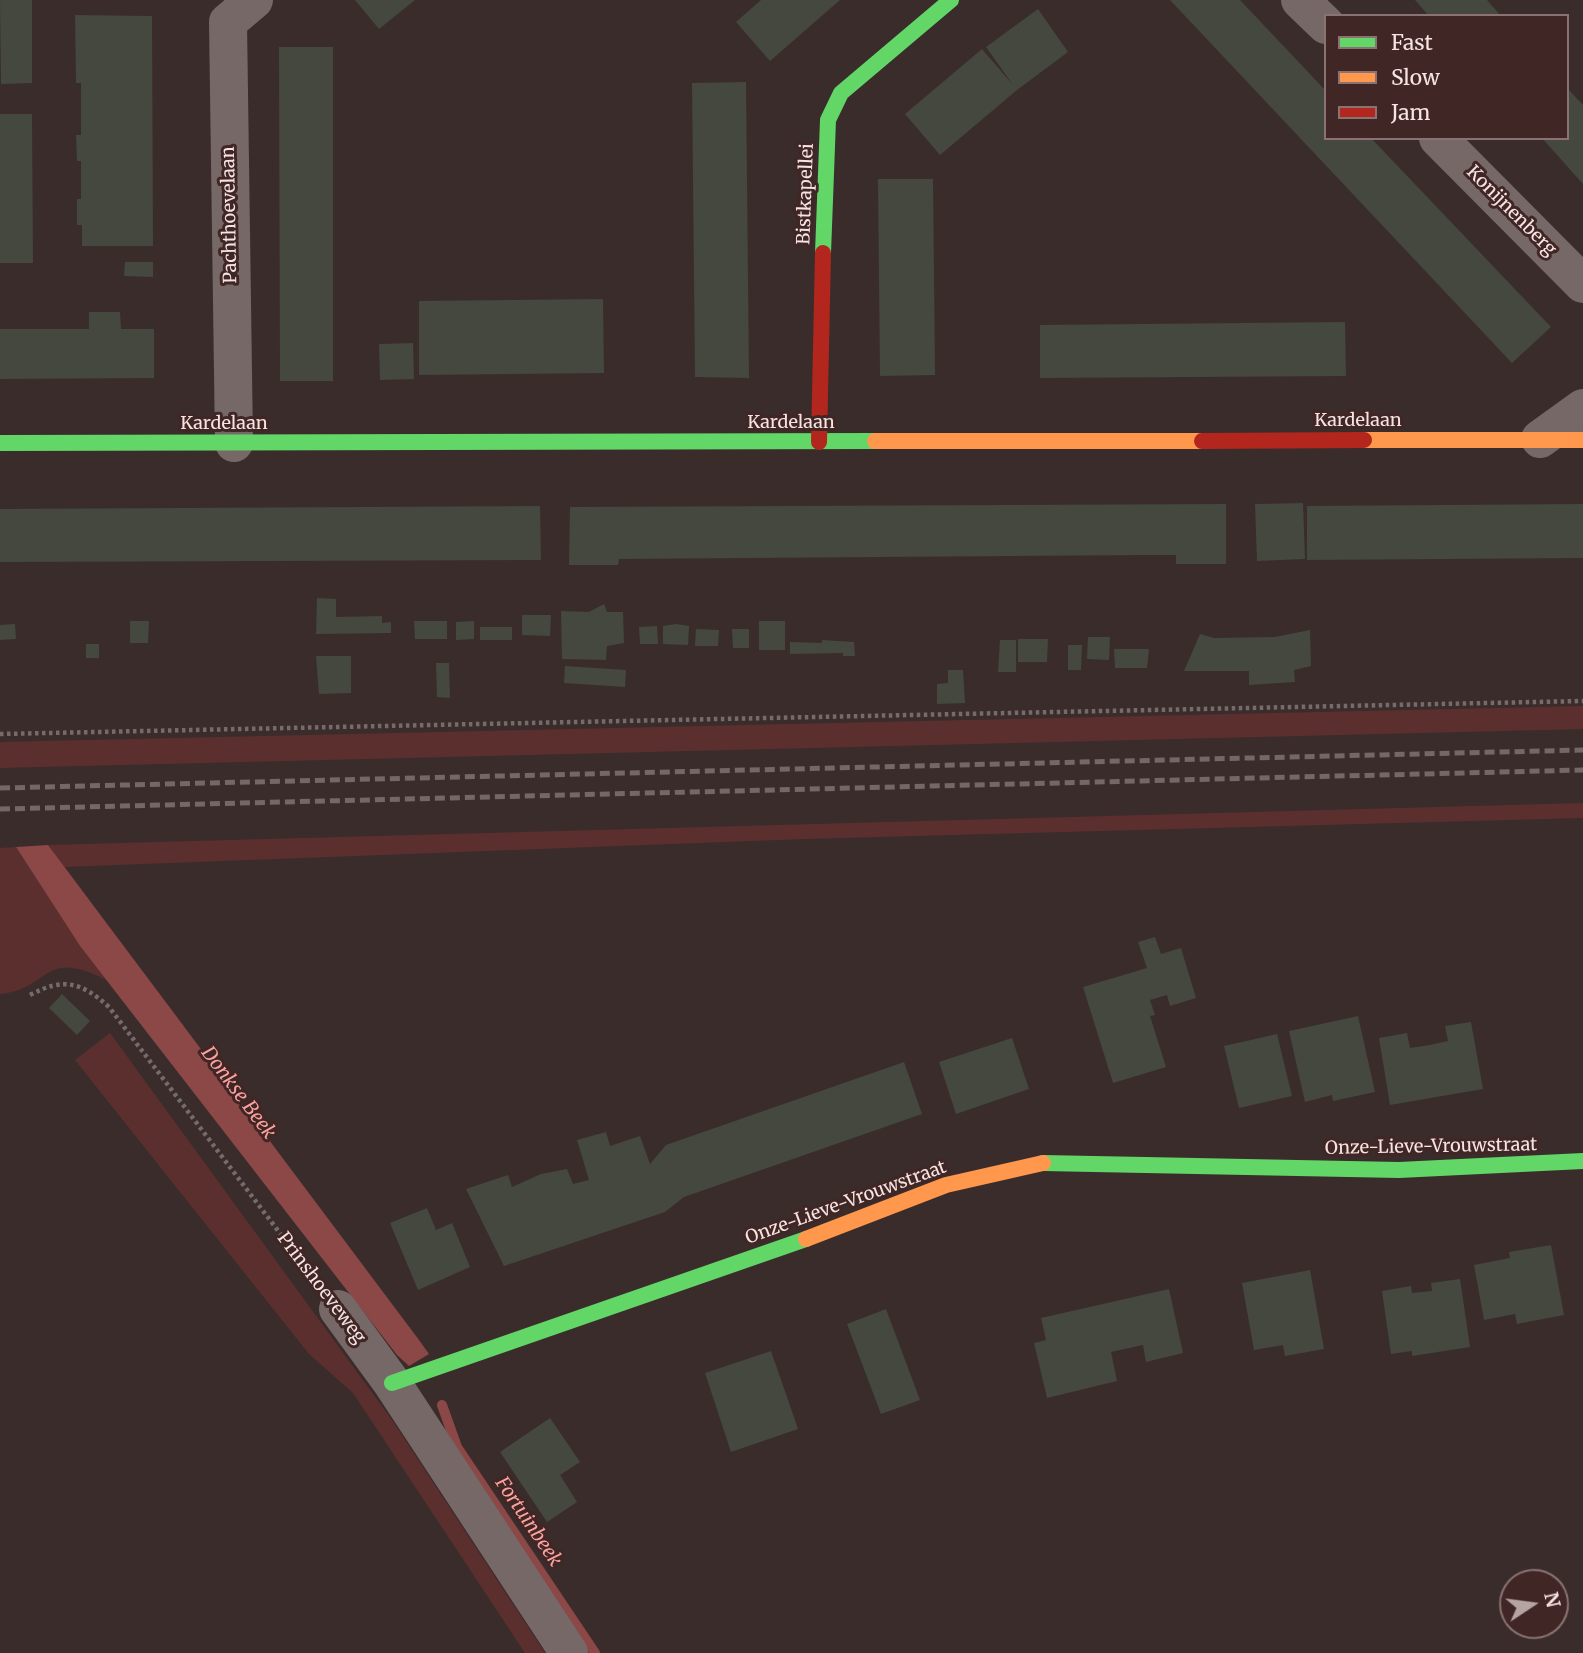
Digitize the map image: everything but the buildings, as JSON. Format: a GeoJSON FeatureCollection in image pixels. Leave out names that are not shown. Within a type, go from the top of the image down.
{"type":"FeatureCollection","features":[{"type":"Feature","properties":{"kind":"street","name":"Pachthoevelaan"},"geometry":{"type":"LineString","coordinates":[[234,443],[228,22],[254,0]]}},
{"type":"Feature","properties":{"kind":"street","name":"Bistkapellei"},"geometry":{"type":"LineString","coordinates":[[819,442],[824,180],[828,120],[841,93],[951,0]]}},
{"type":"Feature","properties":{"kind":"street"},"geometry":{"type":"LineString","coordinates":[[1300,0],[1324,24]]}},
{"type":"Feature","properties":{"kind":"street","name":"Konijnenberg"},"geometry":{"type":"LineString","coordinates":[[1440,140],[1583,284]]}},
{"type":"Feature","properties":{"kind":"street"},"geometry":{"type":"LineString","coordinates":[[1540,439],[1583,408]]}},
{"type":"Feature","properties":{"kind":"street","name":"Kardelaan"},"geometry":{"type":"LineString","coordinates":[[0,443],[1583,440]]}},
{"type":"Feature","properties":{"kind":"street","name":"Onze-Lieve-Vrouwstraat"},"geometry":{"type":"LineString","coordinates":[[392,1383],[867,1218],[946,1185],[1046,1162],[1399,1170],[1583,1161]]}},
{"type":"Feature","properties":{"kind":"street","name":"Prinshoeveweg"},"geometry":{"type":"LineString","coordinates":[[338,1309],[392,1383],[569,1653]]}},
{"type":"Feature","properties":{"kind":"path"},"geometry":{"type":"LineString","coordinates":[[0,734],[1583,701]]}},
{"type":"Feature","properties":{"kind":"path","name":"Prinshoeveweg"},"geometry":{"type":"LineString","coordinates":[[30,995],[58,985],[76,984],[92,992],[109,1007],[338,1309]]}},
{"type":"Feature","properties":{"kind":"shaded area"},"geometry":{"type":"Polygon","coordinates":[[[1583,706],[1583,729],[0,768],[0,742],[1583,706]]]}},
{"type":"Feature","properties":{"kind":"shaded area"},"geometry":{"type":"Polygon","coordinates":[[[1583,803],[1583,818],[804,839],[64,867],[48,845],[1583,803]]]}},
{"type":"Feature","properties":{"kind":"shaded area"},"geometry":{"type":"Polygon","coordinates":[[[48,845],[429,1354],[409,1366],[397,1355],[80,946],[16,847],[48,845]]]}},
{"type":"Feature","properties":{"kind":"shaded area"},"geometry":{"type":"Polygon","coordinates":[[[16,847],[80,946],[106,980],[85,971],[58,969],[17,991],[0,994],[0,848],[16,847]]]}},
{"type":"Feature","properties":{"kind":"shaded area"},"geometry":{"type":"Polygon","coordinates":[[[110,1033],[392,1420],[545,1653],[525,1653],[353,1393],[309,1354],[75,1060],[110,1033]]]}},
{"type":"Feature","properties":{"kind":"waterway","name":"Fortuinbeek"},"geometry":{"type":"LineString","coordinates":[[442,1405],[457,1447],[595,1653]]}},
{"type":"Feature","properties":{"kind":"railway"},"geometry":{"type":"LineString","coordinates":[[0,788],[1583,750]]}},
{"type":"Feature","properties":{"kind":"railway"},"geometry":{"type":"LineString","coordinates":[[0,809],[1583,770]]}},
{"type":"Feature","properties":{"kind":"traffic: fast"},"geometry":{"type":"LineString","coordinates":[[823,253],[828,120],[841,93],[951,0]]}},
{"type":"Feature","properties":{"kind":"traffic: fast"},"geometry":{"type":"LineString","coordinates":[[0,443],[875,441]]}},
{"type":"Feature","properties":{"kind":"traffic: fast"},"geometry":{"type":"LineString","coordinates":[[1043,1163],[1399,1170],[1583,1161]]}},
{"type":"Feature","properties":{"kind":"traffic: fast"},"geometry":{"type":"LineString","coordinates":[[392,1383],[806,1239]]}},
{"type":"Feature","properties":{"kind":"traffic: slow"},"geometry":{"type":"LineString","coordinates":[[1364,440],[1583,440]]}},
{"type":"Feature","properties":{"kind":"traffic: slow"},"geometry":{"type":"LineString","coordinates":[[875,441],[1202,441]]}},
{"type":"Feature","properties":{"kind":"traffic: slow"},"geometry":{"type":"LineString","coordinates":[[806,1239],[946,1185],[1043,1163]]}},
{"type":"Feature","properties":{"kind":"traffic: jam"},"geometry":{"type":"LineString","coordinates":[[819,442],[823,253]]}},
{"type":"Feature","properties":{"kind":"traffic: jam"},"geometry":{"type":"LineString","coordinates":[[1202,441],[1364,440]]}},
{"type":"Feature","properties":{"kind":"water label","name":"Donkse Beek"},"geometry":{"type":"Point","coordinates":[238,1093]}}]}
